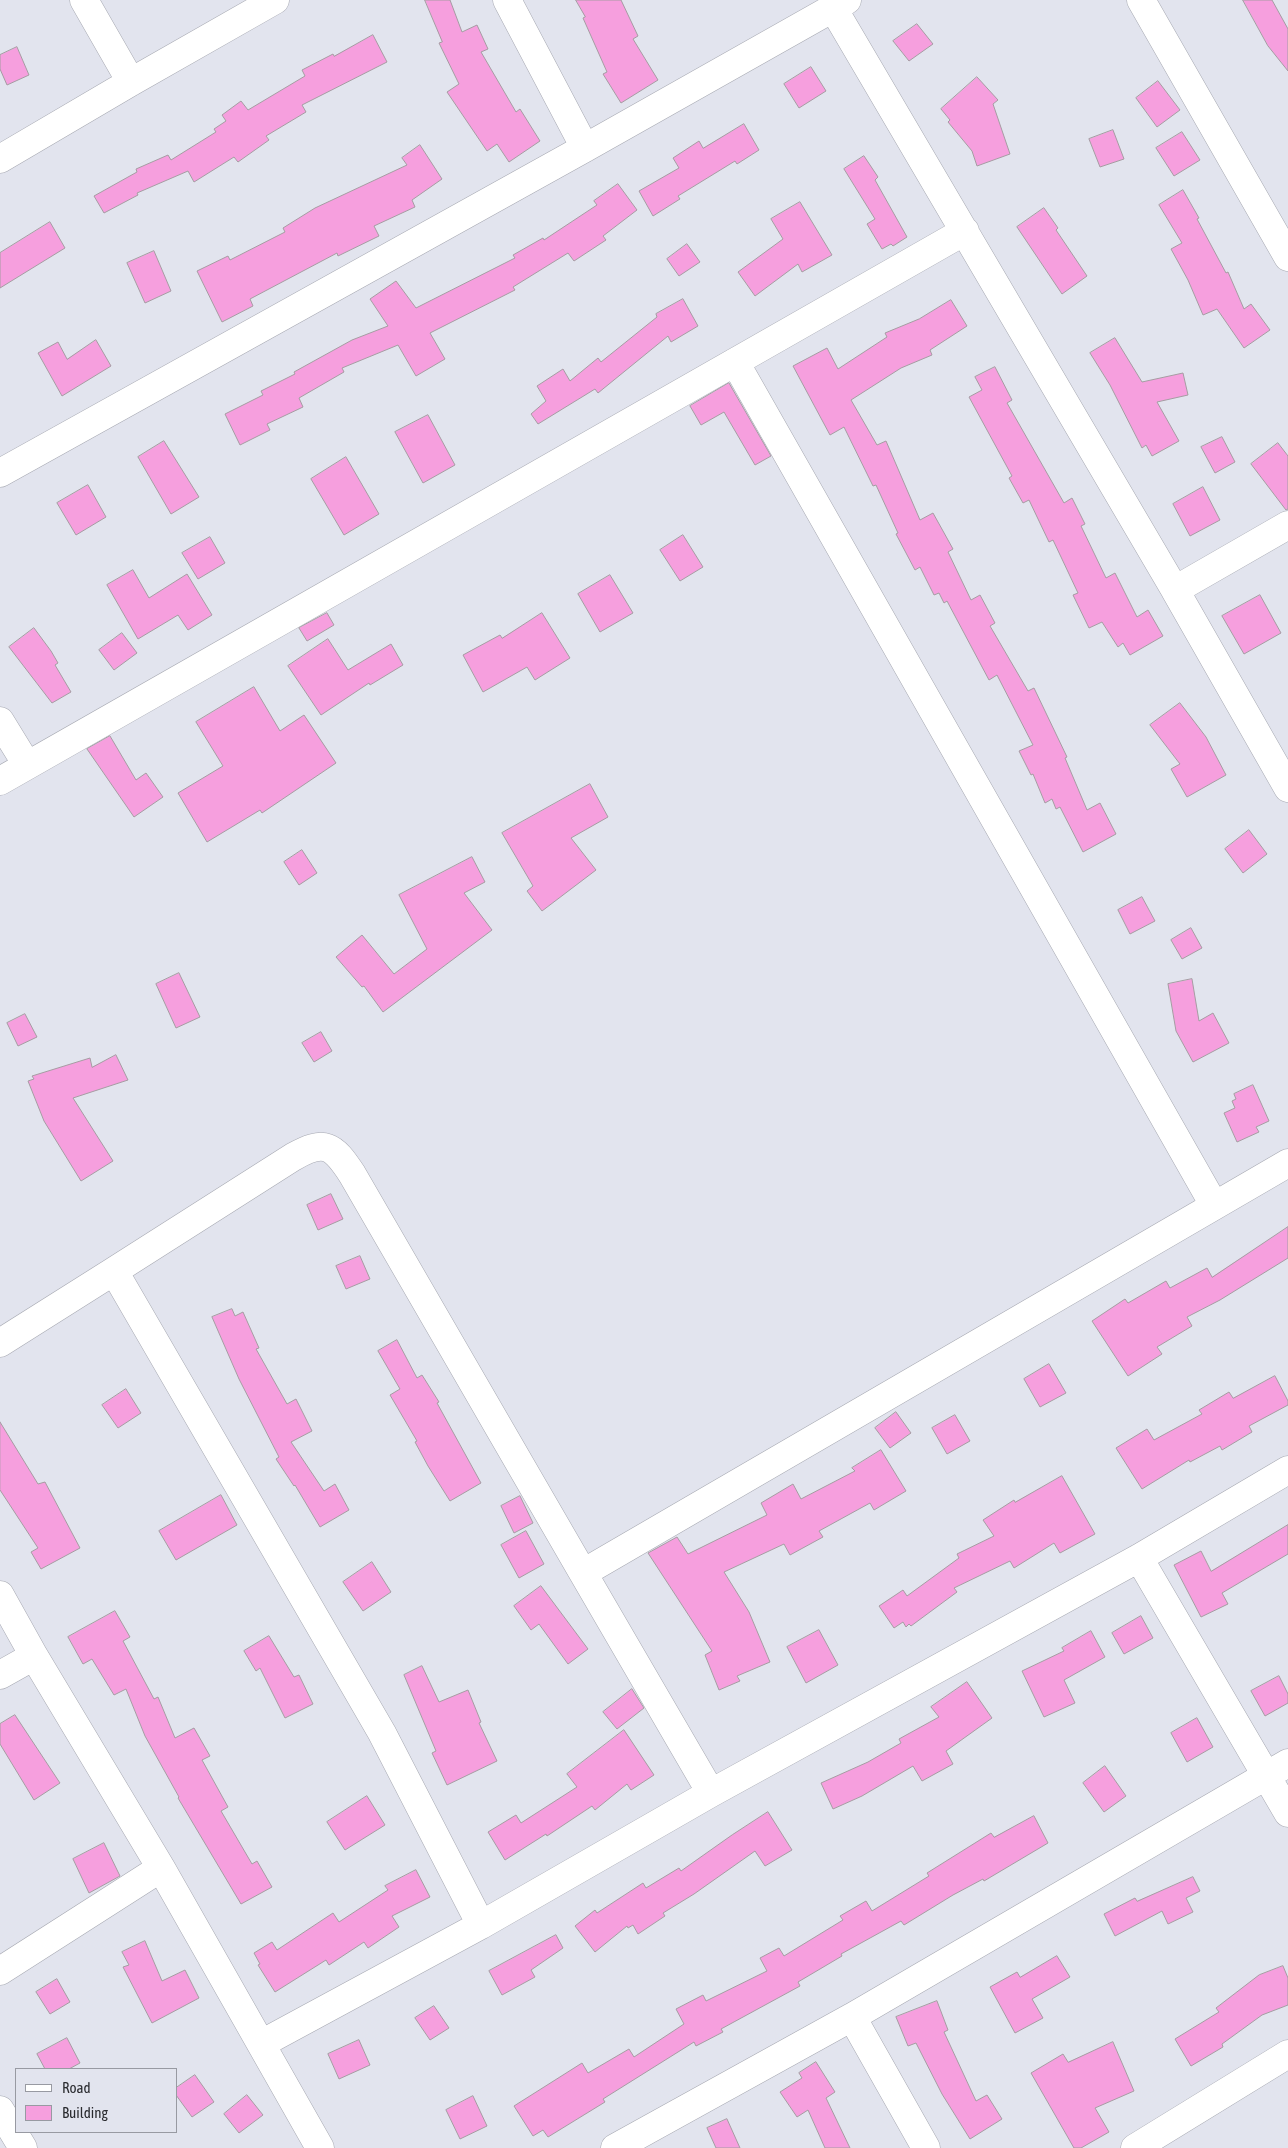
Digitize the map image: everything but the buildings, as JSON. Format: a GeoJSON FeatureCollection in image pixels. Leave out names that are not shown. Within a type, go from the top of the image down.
{"type":"FeatureCollection","features":[{"type":"Feature","properties":{"kind":"street"},"geometry":{"type":"LineString","coordinates":[[84,0],[131,82]]}},
{"type":"Feature","properties":{"kind":"street"},"geometry":{"type":"LineString","coordinates":[[0,159],[275,0]]}},
{"type":"Feature","properties":{"kind":"street"},"geometry":{"type":"LineString","coordinates":[[507,0],[585,148]]}},
{"type":"Feature","properties":{"kind":"street"},"geometry":{"type":"LineString","coordinates":[[1141,0],[1288,257]]}},
{"type":"Feature","properties":{"kind":"street"},"geometry":{"type":"LineString","coordinates":[[0,473],[840,4],[965,231],[1175,590],[1288,788]]}},
{"type":"Feature","properties":{"kind":"street"},"geometry":{"type":"LineString","coordinates":[[0,781],[965,231]]}},
{"type":"Feature","properties":{"kind":"street"},"geometry":{"type":"LineString","coordinates":[[735,362],[1214,1204]]}},
{"type":"Feature","properties":{"kind":"street"},"geometry":{"type":"LineString","coordinates":[[1175,590],[1288,525]]}},
{"type":"Feature","properties":{"kind":"street"},"geometry":{"type":"LineString","coordinates":[[0,721],[27,765]]}},
{"type":"Feature","properties":{"kind":"street"},"geometry":{"type":"LineString","coordinates":[[0,1343],[293,1156],[314,1146],[323,1145],[330,1147],[342,1159],[352,1174],[711,1793]]}},
{"type":"Feature","properties":{"kind":"street"},"geometry":{"type":"LineString","coordinates":[[583,1573],[1214,1204],[1288,1163]]}},
{"type":"Feature","properties":{"kind":"street"},"geometry":{"type":"LineString","coordinates":[[114,1270],[382,1733],[481,1925]]}},
{"type":"Feature","properties":{"kind":"street"},"geometry":{"type":"LineString","coordinates":[[261,2044],[481,1925],[711,1793],[1139,1558],[1288,1470]]}},
{"type":"Feature","properties":{"kind":"street"},"geometry":{"type":"LineString","coordinates":[[1139,1558],[1277,1769],[1288,1813]]}},
{"type":"Feature","properties":{"kind":"street"},"geometry":{"type":"LineString","coordinates":[[0,1594],[34,1656],[161,1868],[320,2148]]}},
{"type":"Feature","properties":{"kind":"street"},"geometry":{"type":"LineString","coordinates":[[0,1675],[34,1656]]}},
{"type":"Feature","properties":{"kind":"street"},"geometry":{"type":"LineString","coordinates":[[620,2147],[852,2017],[1277,1769]]}},
{"type":"Feature","properties":{"kind":"street"},"geometry":{"type":"LineString","coordinates":[[0,1971],[161,1868]]}},
{"type":"Feature","properties":{"kind":"street"},"geometry":{"type":"LineString","coordinates":[[852,2017],[926,2148]]}},
{"type":"Feature","properties":{"kind":"street"},"geometry":{"type":"LineString","coordinates":[[1135,2148],[1288,2054]]}},
{"type":"Feature","properties":{"kind":"street"},"geometry":{"type":"LineString","coordinates":[[0,2110],[23,2148]]}}]}
